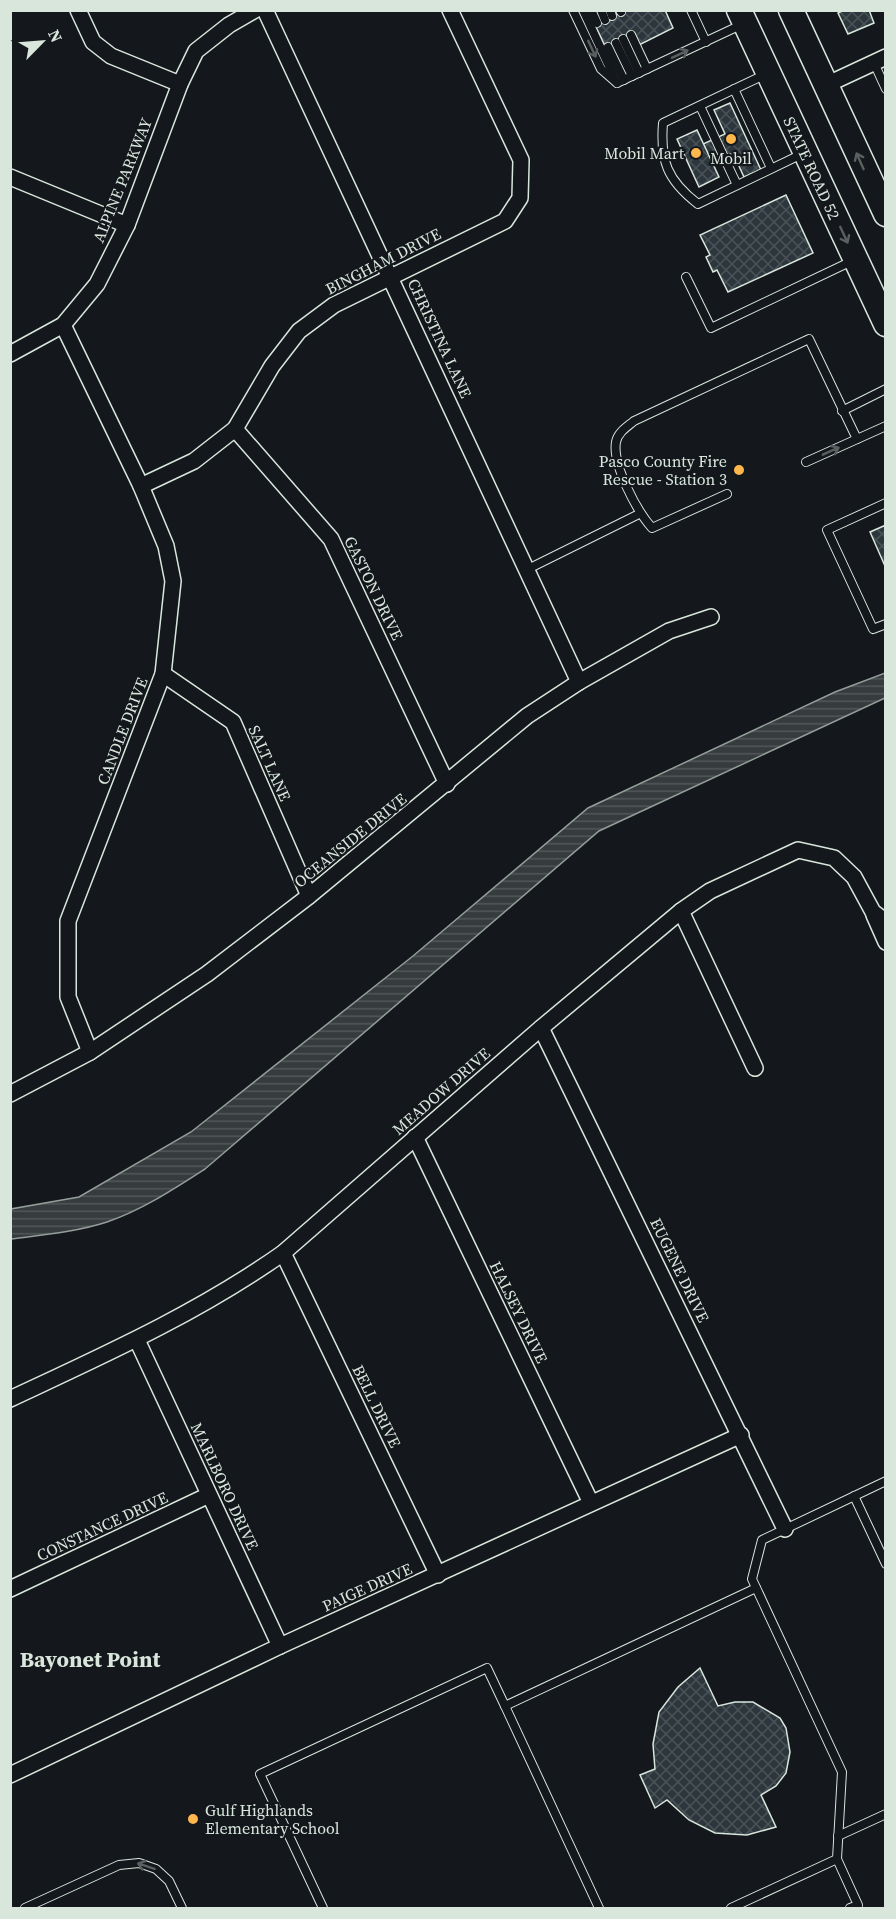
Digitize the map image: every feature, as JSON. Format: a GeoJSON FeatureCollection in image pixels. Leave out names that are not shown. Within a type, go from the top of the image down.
{"type":"FeatureCollection","features":[{"type":"Feature","properties":{"kind":"main road"},"geometry":{"type":"LineString","coordinates":[[791,10],[826,85],[880,188],[885,214]]}},
{"type":"Feature","properties":{"kind":"main road","name":"STATE ROAD 52"},"geometry":{"type":"LineString","coordinates":[[742,17],[885,324]]}},
{"type":"Feature","properties":{"kind":"street"},"geometry":{"type":"LineString","coordinates":[[78,10],[93,42],[111,56],[180,84]]}},
{"type":"Feature","properties":{"kind":"street","name":"ALPINE PARKWAY"},"geometry":{"type":"LineString","coordinates":[[10,354],[63,325],[97,284],[127,225],[180,84],[196,51],[229,25],[255,10]]}},
{"type":"Feature","properties":{"kind":"street","name":"CHRISTINA LANE"},"geometry":{"type":"LineString","coordinates":[[265,10],[579,682]]}},
{"type":"Feature","properties":{"kind":"street","name":"BINGHAM DRIVE"},"geometry":{"type":"LineString","coordinates":[[141,486],[194,461],[235,429],[273,366],[299,331],[334,305],[505,221],[520,198],[521,160],[450,10]]}},
{"type":"Feature","properties":{"kind":"street"},"geometry":{"type":"LineString","coordinates":[[826,85],[880,60]]}},
{"type":"Feature","properties":{"kind":"street"},"geometry":{"type":"LineString","coordinates":[[10,177],[127,225]]}},
{"type":"Feature","properties":{"kind":"street","name":"CANDLE DRIVE"},"geometry":{"type":"LineString","coordinates":[[63,325],[141,486],[166,546],[173,581],[163,674],[68,921],[68,997],[90,1052]]}},
{"type":"Feature","properties":{"kind":"street","name":"GASTON DRIVE"},"geometry":{"type":"LineString","coordinates":[[235,429],[331,539],[447,784]]}},
{"type":"Feature","properties":{"kind":"street","name":"OCEANSIDE DRIVE"},"geometry":{"type":"LineString","coordinates":[[10,1094],[90,1052],[207,974],[309,896],[527,716],[579,682],[669,631],[711,617]]}},
{"type":"Feature","properties":{"kind":"street","name":"SALT LANE"},"geometry":{"type":"LineString","coordinates":[[163,674],[233,722],[309,896]]}},
{"type":"Feature","properties":{"kind":"street","name":"MEADOW DRIVE"},"geometry":{"type":"LineString","coordinates":[[10,1399],[137,1340],[241,1283],[284,1253],[541,1028],[681,910],[710,891],[798,850],[834,858],[854,877],[873,912],[885,942]]}},
{"type":"Feature","properties":{"kind":"street"},"geometry":{"type":"LineString","coordinates":[[681,910],[755,1068]]}},
{"type":"Feature","properties":{"kind":"street","name":"MEADOW DRIVE"},"geometry":{"type":"LineString","coordinates":[[873,912],[885,922]]}},
{"type":"Feature","properties":{"kind":"street","name":"EUGENE DRIVE"},"geometry":{"type":"LineString","coordinates":[[541,1028],[741,1435],[784,1529]]}},
{"type":"Feature","properties":{"kind":"street","name":"HALSEY DRIVE"},"geometry":{"type":"LineString","coordinates":[[415,1137],[591,1503]]}},
{"type":"Feature","properties":{"kind":"street","name":"BELL DRIVE"},"geometry":{"type":"LineString","coordinates":[[284,1253],[438,1575]]}},
{"type":"Feature","properties":{"kind":"street","name":"MARLBORO DRIVE"},"geometry":{"type":"LineString","coordinates":[[137,1340],[280,1646]]}},
{"type":"Feature","properties":{"kind":"street","name":"PAIGE DRIVE"},"geometry":{"type":"LineString","coordinates":[[10,1775],[280,1646],[741,1435]]}},
{"type":"Feature","properties":{"kind":"street","name":"CONSTANCE DRIVE"},"geometry":{"type":"LineString","coordinates":[[10,1589],[209,1495]]}},
{"type":"Feature","properties":{"kind":"lane"},"geometry":{"type":"LineString","coordinates":[[573,10],[601,69],[620,82]]}},
{"type":"Feature","properties":{"kind":"lane"},"geometry":{"type":"LineString","coordinates":[[583,10],[620,82]]}},
{"type":"Feature","properties":{"kind":"lane"},"geometry":{"type":"LineString","coordinates":[[591,10],[597,24]]}},
{"type":"Feature","properties":{"kind":"lane"},"geometry":{"type":"LineString","coordinates":[[601,10],[614,14]]}},
{"type":"Feature","properties":{"kind":"lane"},"geometry":{"type":"LineString","coordinates":[[691,10],[706,42]]}},
{"type":"Feature","properties":{"kind":"lane"},"geometry":{"type":"LineString","coordinates":[[620,82],[706,42],[742,17]]}},
{"type":"Feature","properties":{"kind":"lane"},"geometry":{"type":"LineString","coordinates":[[632,35],[647,69]]}},
{"type":"Feature","properties":{"kind":"lane"},"geometry":{"type":"LineString","coordinates":[[620,82],[616,43],[635,75]]}},
{"type":"Feature","properties":{"kind":"lane"},"geometry":{"type":"LineString","coordinates":[[880,60],[885,89]]}},
{"type":"Feature","properties":{"kind":"lane"},"geometry":{"type":"LineString","coordinates":[[768,74],[663,123],[661,146],[667,170],[681,191],[698,204],[805,152]]}},
{"type":"Feature","properties":{"kind":"lane"},"geometry":{"type":"LineString","coordinates":[[734,89],[771,168]]}},
{"type":"Feature","properties":{"kind":"lane"},"geometry":{"type":"LineString","coordinates":[[700,106],[737,185]]}},
{"type":"Feature","properties":{"kind":"lane"},"geometry":{"type":"LineString","coordinates":[[686,277],[711,328],[855,260]]}},
{"type":"Feature","properties":{"kind":"lane"},"geometry":{"type":"LineString","coordinates":[[727,494],[652,528],[639,514],[615,455],[616,441],[620,433],[634,421],[808,339],[857,439]]}},
{"type":"Feature","properties":{"kind":"lane"},"geometry":{"type":"LineString","coordinates":[[842,411],[885,389]]}},
{"type":"Feature","properties":{"kind":"lane"},"geometry":{"type":"LineString","coordinates":[[806,462],[885,426]]}},
{"type":"Feature","properties":{"kind":"lane"},"geometry":{"type":"LineString","coordinates":[[885,503],[827,530],[873,630],[885,624]]}},
{"type":"Feature","properties":{"kind":"lane"},"geometry":{"type":"LineString","coordinates":[[528,569],[639,514]]}},
{"type":"Feature","properties":{"kind":"lane"},"geometry":{"type":"LineString","coordinates":[[850,1908],[858,1905],[837,1859],[842,1772],[752,1579],[762,1540],[885,1481]]}},
{"type":"Feature","properties":{"kind":"lane"},"geometry":{"type":"LineString","coordinates":[[854,1496],[885,1564]]}},
{"type":"Feature","properties":{"kind":"lane"},"geometry":{"type":"LineString","coordinates":[[505,1706],[756,1588]]}},
{"type":"Feature","properties":{"kind":"lane"},"geometry":{"type":"LineString","coordinates":[[323,1908],[260,1774],[487,1668],[599,1908]]}},
{"type":"Feature","properties":{"kind":"lane"},"geometry":{"type":"LineString","coordinates":[[838,1836],[885,1814]]}},
{"type":"Feature","properties":{"kind":"lane"},"geometry":{"type":"LineString","coordinates":[[731,1908],[837,1859]]}},
{"type":"Feature","properties":{"kind":"lane"},"geometry":{"type":"LineString","coordinates":[[25,1908],[119,1865],[139,1863],[156,1869],[169,1881],[182,1908]]}},
{"type":"Feature","properties":{"kind":"shaded area"},"geometry":{"type":"Polygon","coordinates":[[[885,673],[885,698],[599,831],[205,1169],[145,1205],[107,1222],[71,1231],[11,1239],[11,1209],[79,1197],[191,1132],[413,956],[588,808],[835,692],[885,673]]]}},
{"type":"Feature","properties":{"kind":"building"},"geometry":{"type":"Polygon","coordinates":[[[624,10],[665,10],[673,28],[639,45],[634,34],[606,48],[595,25],[624,10]]]}},
{"type":"Feature","properties":{"kind":"building"},"geometry":{"type":"Polygon","coordinates":[[[844,10],[869,10],[874,23],[848,34],[838,13],[844,10]]]}},
{"type":"Feature","properties":{"kind":"building","name":"Mobil"},"geometry":{"type":"Polygon","coordinates":[[[730,103],[761,170],[744,177],[733,153],[712,163],[703,144],[725,134],[714,110],[730,103]]]}},
{"type":"Feature","properties":{"kind":"building","name":"Mobil Mart"},"geometry":{"type":"Polygon","coordinates":[[[697,130],[719,177],[699,187],[677,139],[697,130]]]}},
{"type":"Feature","properties":{"kind":"building"},"geometry":{"type":"Polygon","coordinates":[[[786,195],[813,253],[728,292],[717,270],[713,272],[706,257],[710,255],[700,235],[786,195]]]}},
{"type":"Feature","properties":{"kind":"building"},"geometry":{"type":"Polygon","coordinates":[[[886,525],[886,566],[885,566],[870,532],[886,525]]]}},
{"type":"Feature","properties":{"kind":"building"},"geometry":{"type":"Polygon","coordinates":[[[700,1668],[718,1706],[735,1702],[753,1702],[780,1718],[786,1728],[790,1752],[786,1773],[776,1786],[761,1795],[776,1827],[747,1835],[715,1833],[689,1820],[667,1800],[655,1808],[640,1775],[655,1769],[653,1744],[659,1712],[678,1687],[700,1668]]]}},
{"type":"Feature","properties":{"kind":"place","name":"Mobil"},"geometry":{"type":"Point","coordinates":[731,139]}},
{"type":"Feature","properties":{"kind":"place","name":"Mobil Mart"},"geometry":{"type":"Point","coordinates":[696,153]}},
{"type":"Feature","properties":{"kind":"place","name":"Pasco County Fire Rescue - Station 3"},"geometry":{"type":"Point","coordinates":[739,470]}},
{"type":"Feature","properties":{"kind":"place","name":"Gulf Highlands Elementary School"},"geometry":{"type":"Point","coordinates":[193,1819]}},
{"type":"Feature","properties":{"kind":"district","name":"Bayonet Point"},"geometry":{"type":"Point","coordinates":[90,1659]}}]}
